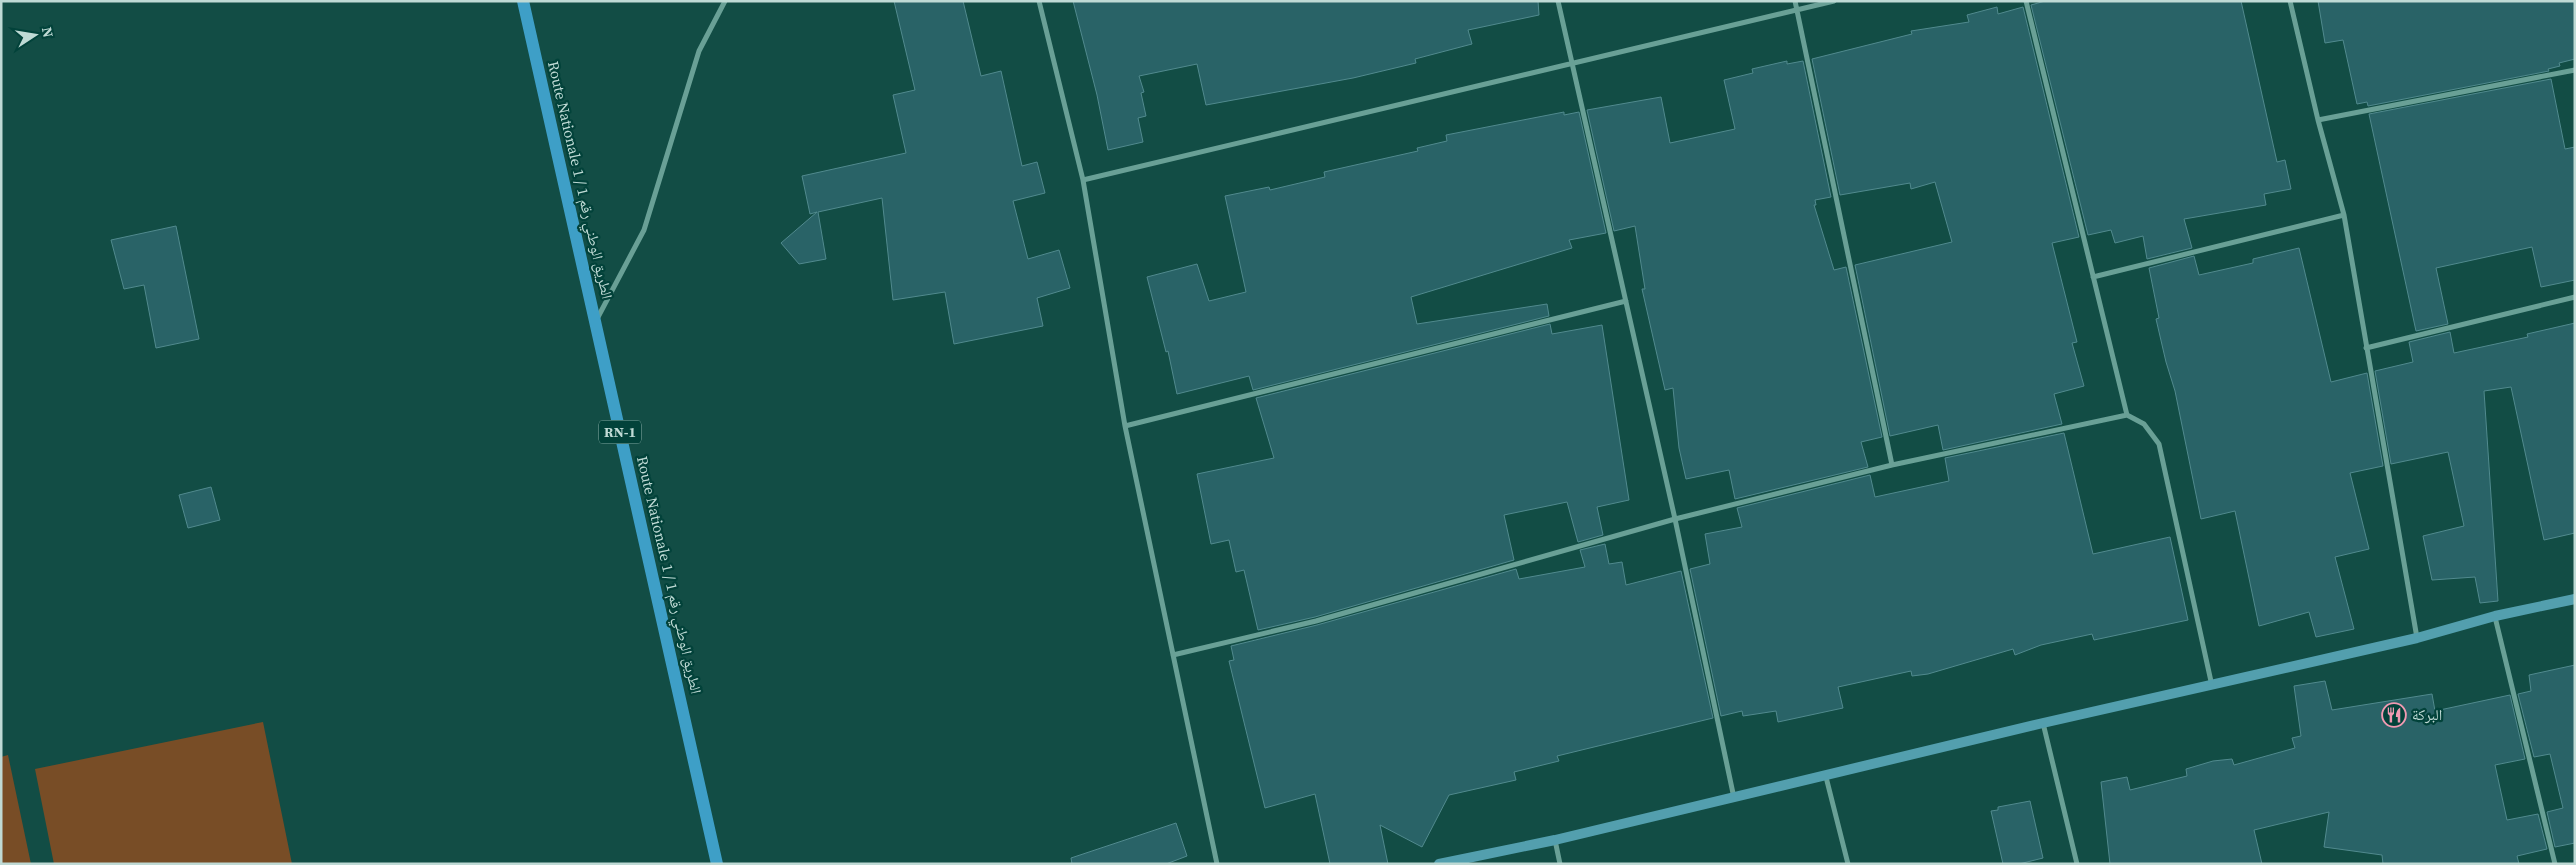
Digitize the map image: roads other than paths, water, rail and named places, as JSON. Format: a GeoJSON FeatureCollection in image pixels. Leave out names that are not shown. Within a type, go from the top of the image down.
{"type":"FeatureCollection","features":[{"type":"Feature","properties":{"kind":"main road","name":"Route Nationale 1 / الطريق الوطني رقم 1"},"geometry":{"type":"LineString","coordinates":[[523,1],[717,864]]}},
{"type":"Feature","properties":{"kind":"street"},"geometry":{"type":"LineString","coordinates":[[596,322],[644,230],[699,50],[725,1]]}},
{"type":"Feature","properties":{"kind":"street"},"geometry":{"type":"LineString","coordinates":[[1039,1],[1083,180],[1125,426],[1217,864]]}},
{"type":"Feature","properties":{"kind":"street"},"geometry":{"type":"LineString","coordinates":[[1558,1],[1675,519],[1734,798]]}},
{"type":"Feature","properties":{"kind":"street"},"geometry":{"type":"LineString","coordinates":[[1795,1],[1892,465]]}},
{"type":"Feature","properties":{"kind":"street"},"geometry":{"type":"LineString","coordinates":[[1083,180],[1834,1]]}},
{"type":"Feature","properties":{"kind":"street"},"geometry":{"type":"LineString","coordinates":[[2026,1],[2127,415]]}},
{"type":"Feature","properties":{"kind":"street"},"geometry":{"type":"LineString","coordinates":[[2290,1],[2318,120],[2344,215],[2417,638]]}},
{"type":"Feature","properties":{"kind":"street"},"geometry":{"type":"LineString","coordinates":[[2318,120],[2575,70]]}},
{"type":"Feature","properties":{"kind":"street"},"geometry":{"type":"LineString","coordinates":[[2093,277],[2344,215]]}},
{"type":"Feature","properties":{"kind":"street"},"geometry":{"type":"LineString","coordinates":[[2366,348],[2575,297]]}},
{"type":"Feature","properties":{"kind":"street"},"geometry":{"type":"LineString","coordinates":[[1125,426],[1626,301]]}},
{"type":"Feature","properties":{"kind":"street"},"geometry":{"type":"LineString","coordinates":[[1173,655],[1316,621],[1675,519],[1892,465],[2127,415],[2144,424],[2159,444],[2212,686]]}},
{"type":"Feature","properties":{"kind":"street"},"geometry":{"type":"LineString","coordinates":[[1439,864],[1555,840],[1826,777],[2044,723],[2212,686],[2417,638],[2495,616],[2575,599]]}},
{"type":"Feature","properties":{"kind":"street"},"geometry":{"type":"LineString","coordinates":[[2495,616],[2555,864]]}},
{"type":"Feature","properties":{"kind":"street"},"geometry":{"type":"LineString","coordinates":[[2044,723],[2077,864]]}},
{"type":"Feature","properties":{"kind":"street"},"geometry":{"type":"LineString","coordinates":[[1826,777],[1848,864]]}},
{"type":"Feature","properties":{"kind":"street"},"geometry":{"type":"LineString","coordinates":[[1555,840],[1560,864]]}},
{"type":"Feature","properties":{"kind":"place","name":"البركة"},"geometry":{"type":"Point","coordinates":[2394,715]}}]}
